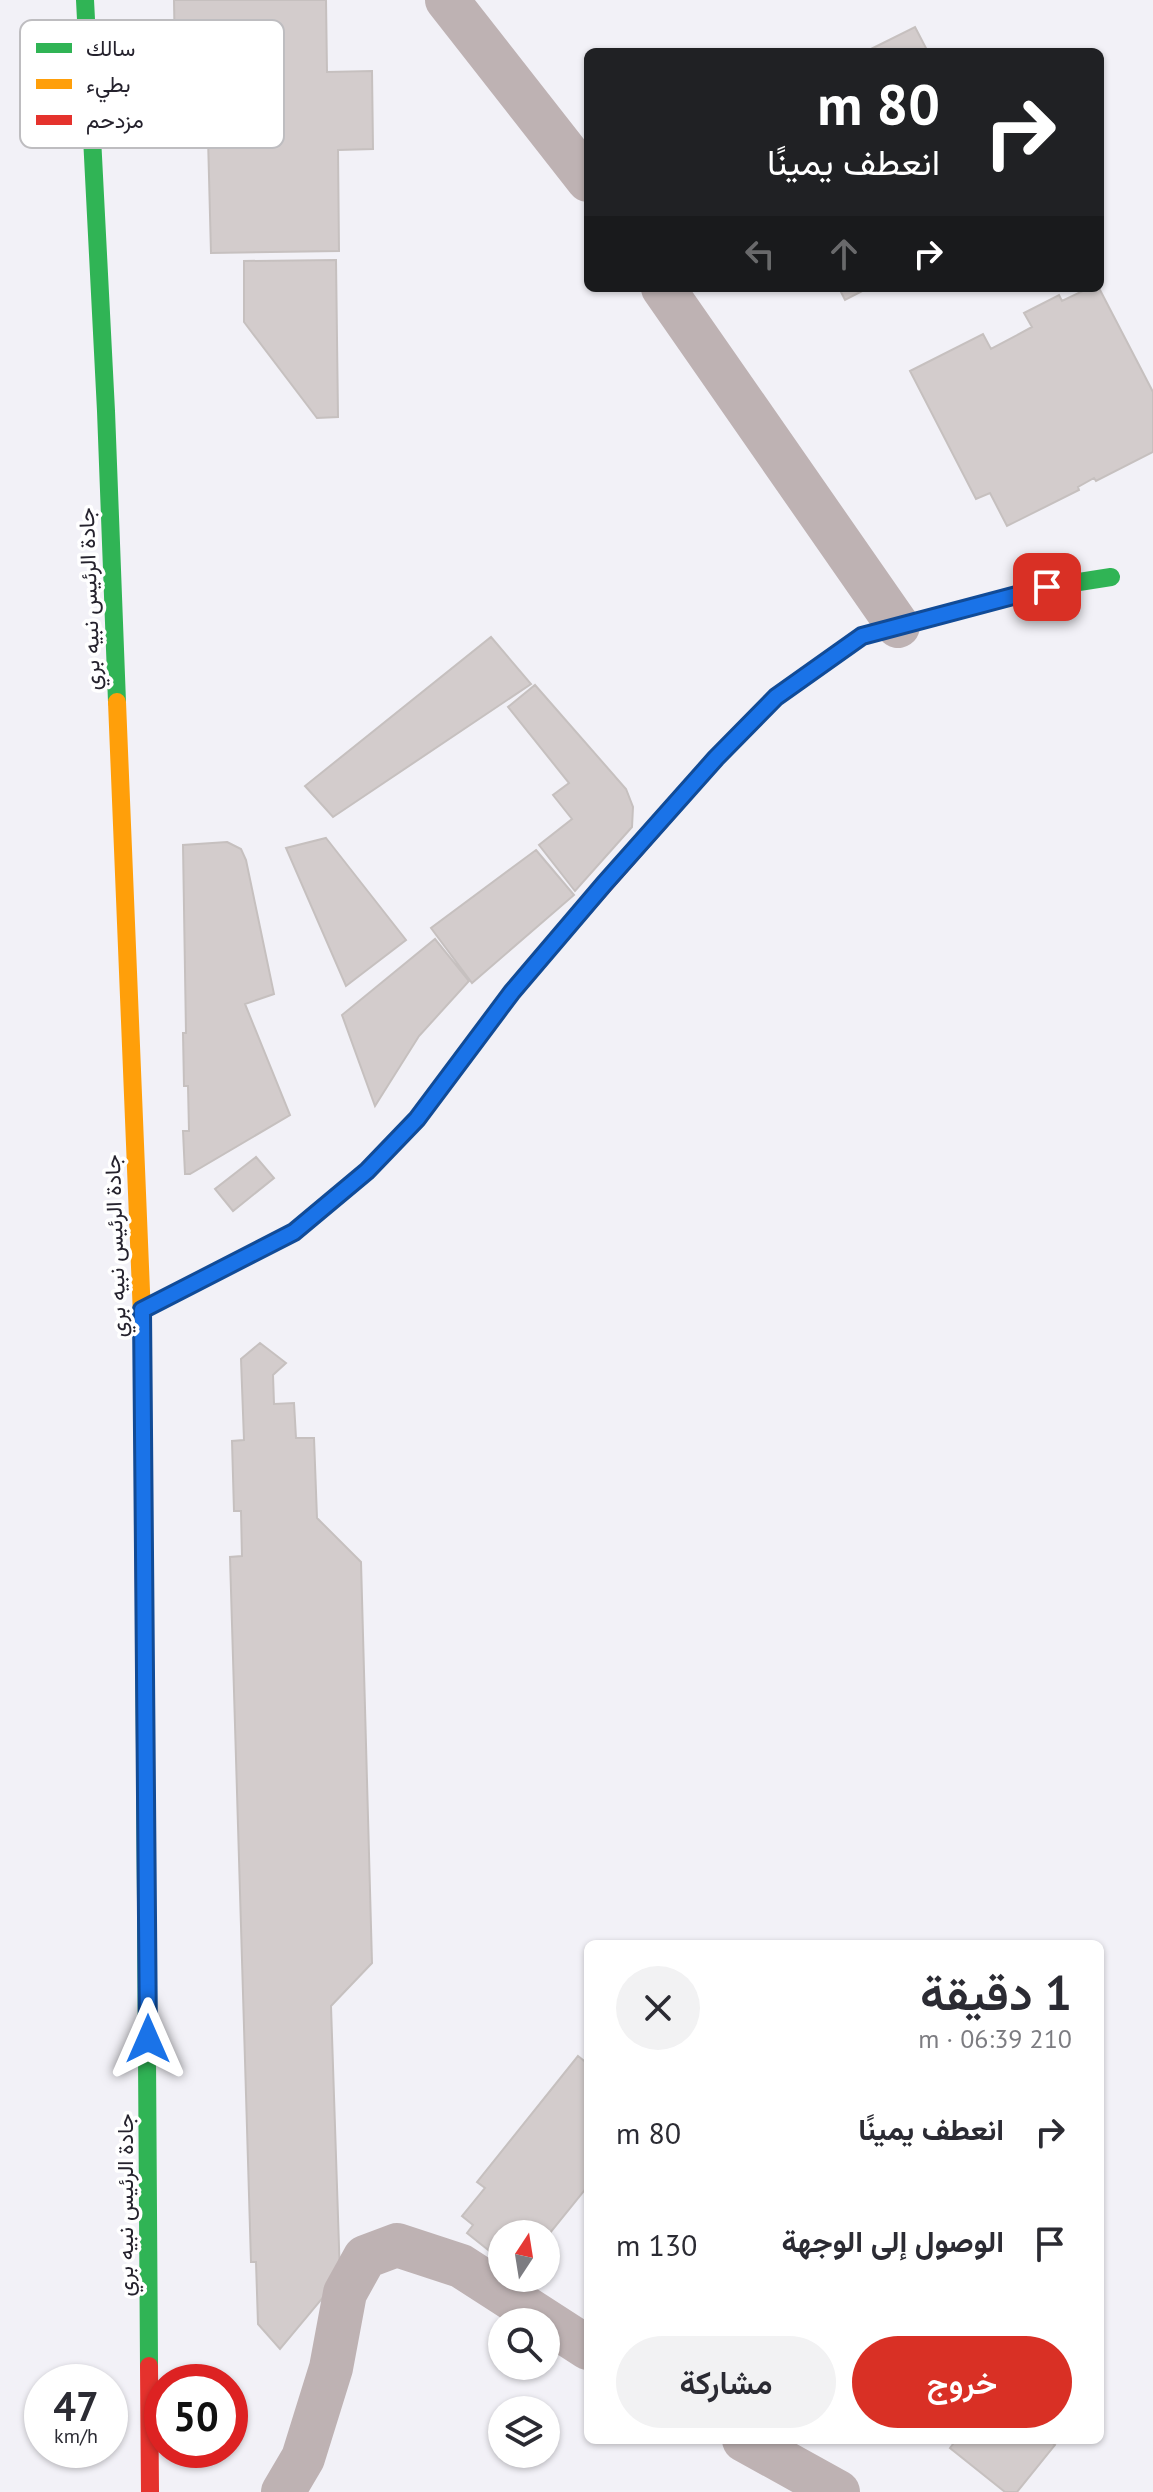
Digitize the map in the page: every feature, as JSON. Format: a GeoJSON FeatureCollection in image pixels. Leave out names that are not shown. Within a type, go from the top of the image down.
{"type":"FeatureCollection","features":[{"type":"Feature","properties":{"kind":"main road","name":"جادة الرئيس نبيه بري"},"geometry":{"type":"LineString","coordinates":[[85,0],[86,20]]}},
{"type":"Feature","properties":{"kind":"main road","name":"جادة الرئيس نبيه بري"},"geometry":{"type":"LineString","coordinates":[[93,148],[142,1310],[150,2492]]}},
{"type":"Feature","properties":{"kind":"main road"},"geometry":{"type":"LineString","coordinates":[[142,1310],[294,1232],[367,1171],[417,1119],[512,992],[716,758],[776,697],[862,636],[1047,587],[1111,577]]}},
{"type":"Feature","properties":{"kind":"street"},"geometry":{"type":"LineString","coordinates":[[447,0],[584,175]]}},
{"type":"Feature","properties":{"kind":"street"},"geometry":{"type":"LineString","coordinates":[[666,292],[898,626]]}},
{"type":"Feature","properties":{"kind":"street"},"geometry":{"type":"LineString","coordinates":[[283,2492],[303,2458],[331,2368],[345,2293],[365,2257],[397,2245],[461,2266],[584,2345]]}},
{"type":"Feature","properties":{"kind":"street"},"geometry":{"type":"LineString","coordinates":[[751,2444],[838,2492]]}},
{"type":"Feature","properties":{"kind":"building"},"geometry":{"type":"Polygon","coordinates":[[[174,0],[326,0],[327,72],[372,71],[373,149],[338,150],[339,251],[211,253],[208,148],[284,148],[284,20],[174,20],[174,0]]]}},
{"type":"Feature","properties":{"kind":"building"},"geometry":{"type":"Polygon","coordinates":[[[915,27],[926,48],[873,48],[915,27]]]}},
{"type":"Feature","properties":{"kind":"building"},"geometry":{"type":"Polygon","coordinates":[[[336,260],[338,417],[317,418],[244,322],[244,261],[336,260]]]}},
{"type":"Feature","properties":{"kind":"building"},"geometry":{"type":"Polygon","coordinates":[[[841,292],[860,292],[845,300],[841,292]]]}},
{"type":"Feature","properties":{"kind":"building"},"geometry":{"type":"Polygon","coordinates":[[[1081,292],[1101,292],[1153,392],[1153,452],[1096,481],[1094,478],[1078,487],[1079,490],[1007,526],[990,493],[976,499],[910,371],[983,334],[991,349],[1032,327],[1024,313],[1059,295],[1062,301],[1081,292]]]}},
{"type":"Feature","properties":{"kind":"building"},"geometry":{"type":"Polygon","coordinates":[[[491,637],[531,684],[333,817],[305,786],[491,637]]]}},
{"type":"Feature","properties":{"kind":"building"},"geometry":{"type":"Polygon","coordinates":[[[535,685],[626,789],[633,807],[632,827],[575,891],[539,845],[572,819],[553,795],[569,783],[508,707],[535,685]]]}},
{"type":"Feature","properties":{"kind":"building"},"geometry":{"type":"Polygon","coordinates":[[[326,838],[406,940],[346,986],[286,848],[326,838]]]}},
{"type":"Feature","properties":{"kind":"building"},"geometry":{"type":"Polygon","coordinates":[[[227,842],[241,849],[246,860],[274,994],[245,1004],[290,1115],[190,1174],[185,1174],[183,1131],[189,1131],[188,1086],[184,1086],[183,845],[227,842]]]}},
{"type":"Feature","properties":{"kind":"building"},"geometry":{"type":"Polygon","coordinates":[[[536,850],[574,895],[472,983],[431,928],[536,850]]]}},
{"type":"Feature","properties":{"kind":"building"},"geometry":{"type":"Polygon","coordinates":[[[435,939],[469,981],[419,1036],[375,1106],[342,1015],[435,939]]]}},
{"type":"Feature","properties":{"kind":"building"},"geometry":{"type":"Polygon","coordinates":[[[256,1157],[274,1178],[233,1211],[215,1189],[256,1157]]]}},
{"type":"Feature","properties":{"kind":"building"},"geometry":{"type":"Polygon","coordinates":[[[260,1343],[286,1363],[273,1375],[274,1404],[294,1403],[296,1438],[314,1438],[317,1518],[361,1562],[372,1963],[331,2006],[340,2277],[280,2349],[258,2324],[256,2262],[251,2262],[230,1557],[242,1556],[241,1511],[234,1511],[232,1441],[244,1440],[241,1359],[260,1343]]]}},
{"type":"Feature","properties":{"kind":"building"},"geometry":{"type":"Polygon","coordinates":[[[578,2056],[584,2061],[584,2191],[560,2221],[488,2220],[488,2250],[467,2233],[473,2225],[462,2216],[485,2188],[477,2182],[578,2056]]]}},
{"type":"Feature","properties":{"kind":"building"},"geometry":{"type":"Polygon","coordinates":[[[953,2444],[1055,2445],[1017,2492],[1005,2492],[950,2448],[953,2444]]]}},
{"type":"Feature","properties":{"kind":"traffic: fast"},"geometry":{"type":"LineString","coordinates":[[85,0],[86,20]]}},
{"type":"Feature","properties":{"kind":"traffic: fast"},"geometry":{"type":"LineString","coordinates":[[93,148],[117,702]]}},
{"type":"Feature","properties":{"kind":"traffic: fast"},"geometry":{"type":"LineString","coordinates":[[914,622],[1047,587],[1111,577]]}},
{"type":"Feature","properties":{"kind":"traffic: fast"},"geometry":{"type":"LineString","coordinates":[[144,1593],[149,2364]]}},
{"type":"Feature","properties":{"kind":"traffic: slow"},"geometry":{"type":"LineString","coordinates":[[117,702],[142,1316]]}},
{"type":"Feature","properties":{"kind":"traffic: slow"},"geometry":{"type":"LineString","coordinates":[[142,1310],[294,1232],[367,1171],[417,1119],[512,992],[569,925]]}},
{"type":"Feature","properties":{"kind":"traffic: jam"},"geometry":{"type":"LineString","coordinates":[[569,925],[716,758],[776,697],[862,636],[914,622]]}},
{"type":"Feature","properties":{"kind":"traffic: jam"},"geometry":{"type":"LineString","coordinates":[[142,1316],[144,1593]]}},
{"type":"Feature","properties":{"kind":"traffic: jam"},"geometry":{"type":"LineString","coordinates":[[150,2468],[150,2492]]}},
{"type":"Feature","properties":{"kind":"route"},"geometry":{"type":"LineString","coordinates":[[148,2039],[142,1310],[294,1232],[367,1171],[417,1119],[512,992],[604,884],[716,758],[776,697],[862,636],[1047,587]]}}]}
